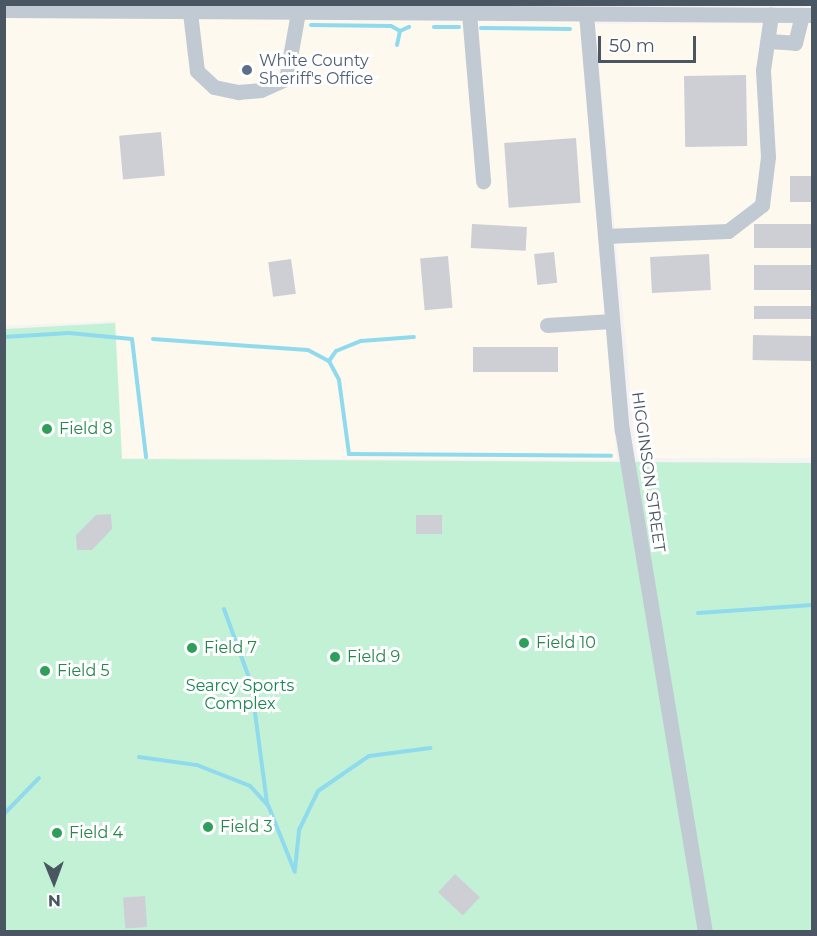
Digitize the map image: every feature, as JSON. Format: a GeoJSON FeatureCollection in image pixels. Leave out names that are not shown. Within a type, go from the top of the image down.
{"type":"FeatureCollection","features":[{"type":"Feature","properties":{"kind":"street"},"geometry":{"type":"LineString","coordinates":[[4,10],[189,8],[298,12],[807,15],[795,43],[769,41]]}},
{"type":"Feature","properties":{"kind":"street"},"geometry":{"type":"LineString","coordinates":[[189,8],[197,71],[214,87],[238,92],[261,90],[285,79],[298,12]]}},
{"type":"Feature","properties":{"kind":"street"},"geometry":{"type":"LineString","coordinates":[[469,13],[483,182]]}},
{"type":"Feature","properties":{"kind":"street","name":"HIGGINSON STREET"},"geometry":{"type":"LineString","coordinates":[[586,14],[612,321],[632,500],[705,932]]}},
{"type":"Feature","properties":{"kind":"street"},"geometry":{"type":"LineString","coordinates":[[605,236],[728,231],[762,205],[768,189],[763,70],[771,15]]}},
{"type":"Feature","properties":{"kind":"street"},"geometry":{"type":"LineString","coordinates":[[547,325],[612,321]]}},
{"type":"Feature","properties":{"kind":"shaded area"},"geometry":{"type":"Polygon","coordinates":[[[4,18],[580,20],[617,460],[122,458],[116,321],[5,326],[4,18]]]}},
{"type":"Feature","properties":{"kind":"shaded area"},"geometry":{"type":"Polygon","coordinates":[[[812,23],[812,458],[637,458],[595,24],[812,23]]]}},
{"type":"Feature","properties":{"kind":"green space","name":"Searcy Sports Complex"},"geometry":{"type":"Polygon","coordinates":[[[115,323],[122,459],[812,463],[812,931],[5,931],[5,329],[115,323]]]}},
{"type":"Feature","properties":{"kind":"building"},"geometry":{"type":"Polygon","coordinates":[[[746,75],[747,146],[685,147],[684,76],[746,75]]]}},
{"type":"Feature","properties":{"kind":"building"},"geometry":{"type":"Polygon","coordinates":[[[161,132],[165,176],[123,179],[119,136],[161,132]]]}},
{"type":"Feature","properties":{"kind":"building"},"geometry":{"type":"Polygon","coordinates":[[[576,138],[581,203],[509,208],[504,143],[576,138]]]}},
{"type":"Feature","properties":{"kind":"building"},"geometry":{"type":"Polygon","coordinates":[[[790,176],[812,176],[812,202],[790,202],[790,176]]]}},
{"type":"Feature","properties":{"kind":"building"},"geometry":{"type":"Polygon","coordinates":[[[472,224],[527,227],[526,251],[471,248],[472,224]]]}},
{"type":"Feature","properties":{"kind":"building"},"geometry":{"type":"Polygon","coordinates":[[[754,224],[812,224],[812,248],[754,248],[754,224]]]}},
{"type":"Feature","properties":{"kind":"building"},"geometry":{"type":"Polygon","coordinates":[[[554,252],[557,283],[537,285],[534,254],[554,252]]]}},
{"type":"Feature","properties":{"kind":"building"},"geometry":{"type":"Polygon","coordinates":[[[709,254],[711,290],[652,293],[650,257],[709,254]]]}},
{"type":"Feature","properties":{"kind":"building"},"geometry":{"type":"Polygon","coordinates":[[[448,256],[453,308],[425,310],[420,258],[448,256]]]}},
{"type":"Feature","properties":{"kind":"building"},"geometry":{"type":"Polygon","coordinates":[[[291,259],[296,294],[273,297],[268,262],[291,259]]]}},
{"type":"Feature","properties":{"kind":"building"},"geometry":{"type":"Polygon","coordinates":[[[754,265],[812,265],[812,290],[754,290],[754,265]]]}},
{"type":"Feature","properties":{"kind":"building"},"geometry":{"type":"Polygon","coordinates":[[[754,306],[812,306],[812,319],[754,319],[754,306]]]}},
{"type":"Feature","properties":{"kind":"building"},"geometry":{"type":"Polygon","coordinates":[[[753,335],[812,336],[812,361],[753,360],[753,335]]]}},
{"type":"Feature","properties":{"kind":"building"},"geometry":{"type":"Polygon","coordinates":[[[473,347],[558,347],[558,372],[473,372],[473,347]]]}},
{"type":"Feature","properties":{"kind":"building"},"geometry":{"type":"Polygon","coordinates":[[[111,514],[112,529],[92,550],[77,550],[76,535],[96,515],[111,514]]]}},
{"type":"Feature","properties":{"kind":"building"},"geometry":{"type":"Polygon","coordinates":[[[416,515],[442,515],[442,534],[416,534],[416,515]]]}},
{"type":"Feature","properties":{"kind":"building"},"geometry":{"type":"Polygon","coordinates":[[[455,874],[480,897],[463,915],[438,892],[455,874]]]}},
{"type":"Feature","properties":{"kind":"building"},"geometry":{"type":"Polygon","coordinates":[[[145,896],[147,927],[125,928],[123,898],[145,896]]]}},
{"type":"Feature","properties":{"kind":"waterway"},"geometry":{"type":"LineString","coordinates":[[311,25],[391,26],[400,31],[409,27]]}},
{"type":"Feature","properties":{"kind":"waterway"},"geometry":{"type":"LineString","coordinates":[[434,27],[459,27]]}},
{"type":"Feature","properties":{"kind":"waterway"},"geometry":{"type":"LineString","coordinates":[[481,28],[570,29]]}},
{"type":"Feature","properties":{"kind":"waterway"},"geometry":{"type":"LineString","coordinates":[[397,45],[400,31]]}},
{"type":"Feature","properties":{"kind":"waterway"},"geometry":{"type":"LineString","coordinates":[[4,337],[69,333],[132,339],[146,457]]}},
{"type":"Feature","properties":{"kind":"waterway"},"geometry":{"type":"LineString","coordinates":[[329,361],[336,351],[361,341],[414,337]]}},
{"type":"Feature","properties":{"kind":"waterway"},"geometry":{"type":"LineString","coordinates":[[153,339],[308,350],[329,361],[339,380],[349,454],[611,456]]}},
{"type":"Feature","properties":{"kind":"waterway"},"geometry":{"type":"LineString","coordinates":[[698,613],[812,605]]}},
{"type":"Feature","properties":{"kind":"waterway"},"geometry":{"type":"LineString","coordinates":[[224,609],[251,683],[267,803]]}},
{"type":"Feature","properties":{"kind":"waterway"},"geometry":{"type":"LineString","coordinates":[[295,869],[299,830],[318,791],[369,756],[430,748]]}},
{"type":"Feature","properties":{"kind":"waterway"},"geometry":{"type":"LineString","coordinates":[[139,757],[197,765],[250,786],[268,805],[295,872]]}},
{"type":"Feature","properties":{"kind":"waterway"},"geometry":{"type":"LineString","coordinates":[[4,814],[39,778]]}},
{"type":"Feature","properties":{"kind":"place","name":"White County Sheriff's Office"},"geometry":{"type":"Point","coordinates":[247,70]}},
{"type":"Feature","properties":{"kind":"place","name":"Field 8"},"geometry":{"type":"Point","coordinates":[47,429]}},
{"type":"Feature","properties":{"kind":"place","name":"Field 10"},"geometry":{"type":"Point","coordinates":[524,643]}},
{"type":"Feature","properties":{"kind":"place","name":"Field 7"},"geometry":{"type":"Point","coordinates":[192,648]}},
{"type":"Feature","properties":{"kind":"place","name":"Field 9"},"geometry":{"type":"Point","coordinates":[335,657]}},
{"type":"Feature","properties":{"kind":"place","name":"Field 5"},"geometry":{"type":"Point","coordinates":[45,671]}},
{"type":"Feature","properties":{"kind":"place","name":"Field 3"},"geometry":{"type":"Point","coordinates":[208,827]}},
{"type":"Feature","properties":{"kind":"place","name":"Field 4"},"geometry":{"type":"Point","coordinates":[57,833]}}]}
